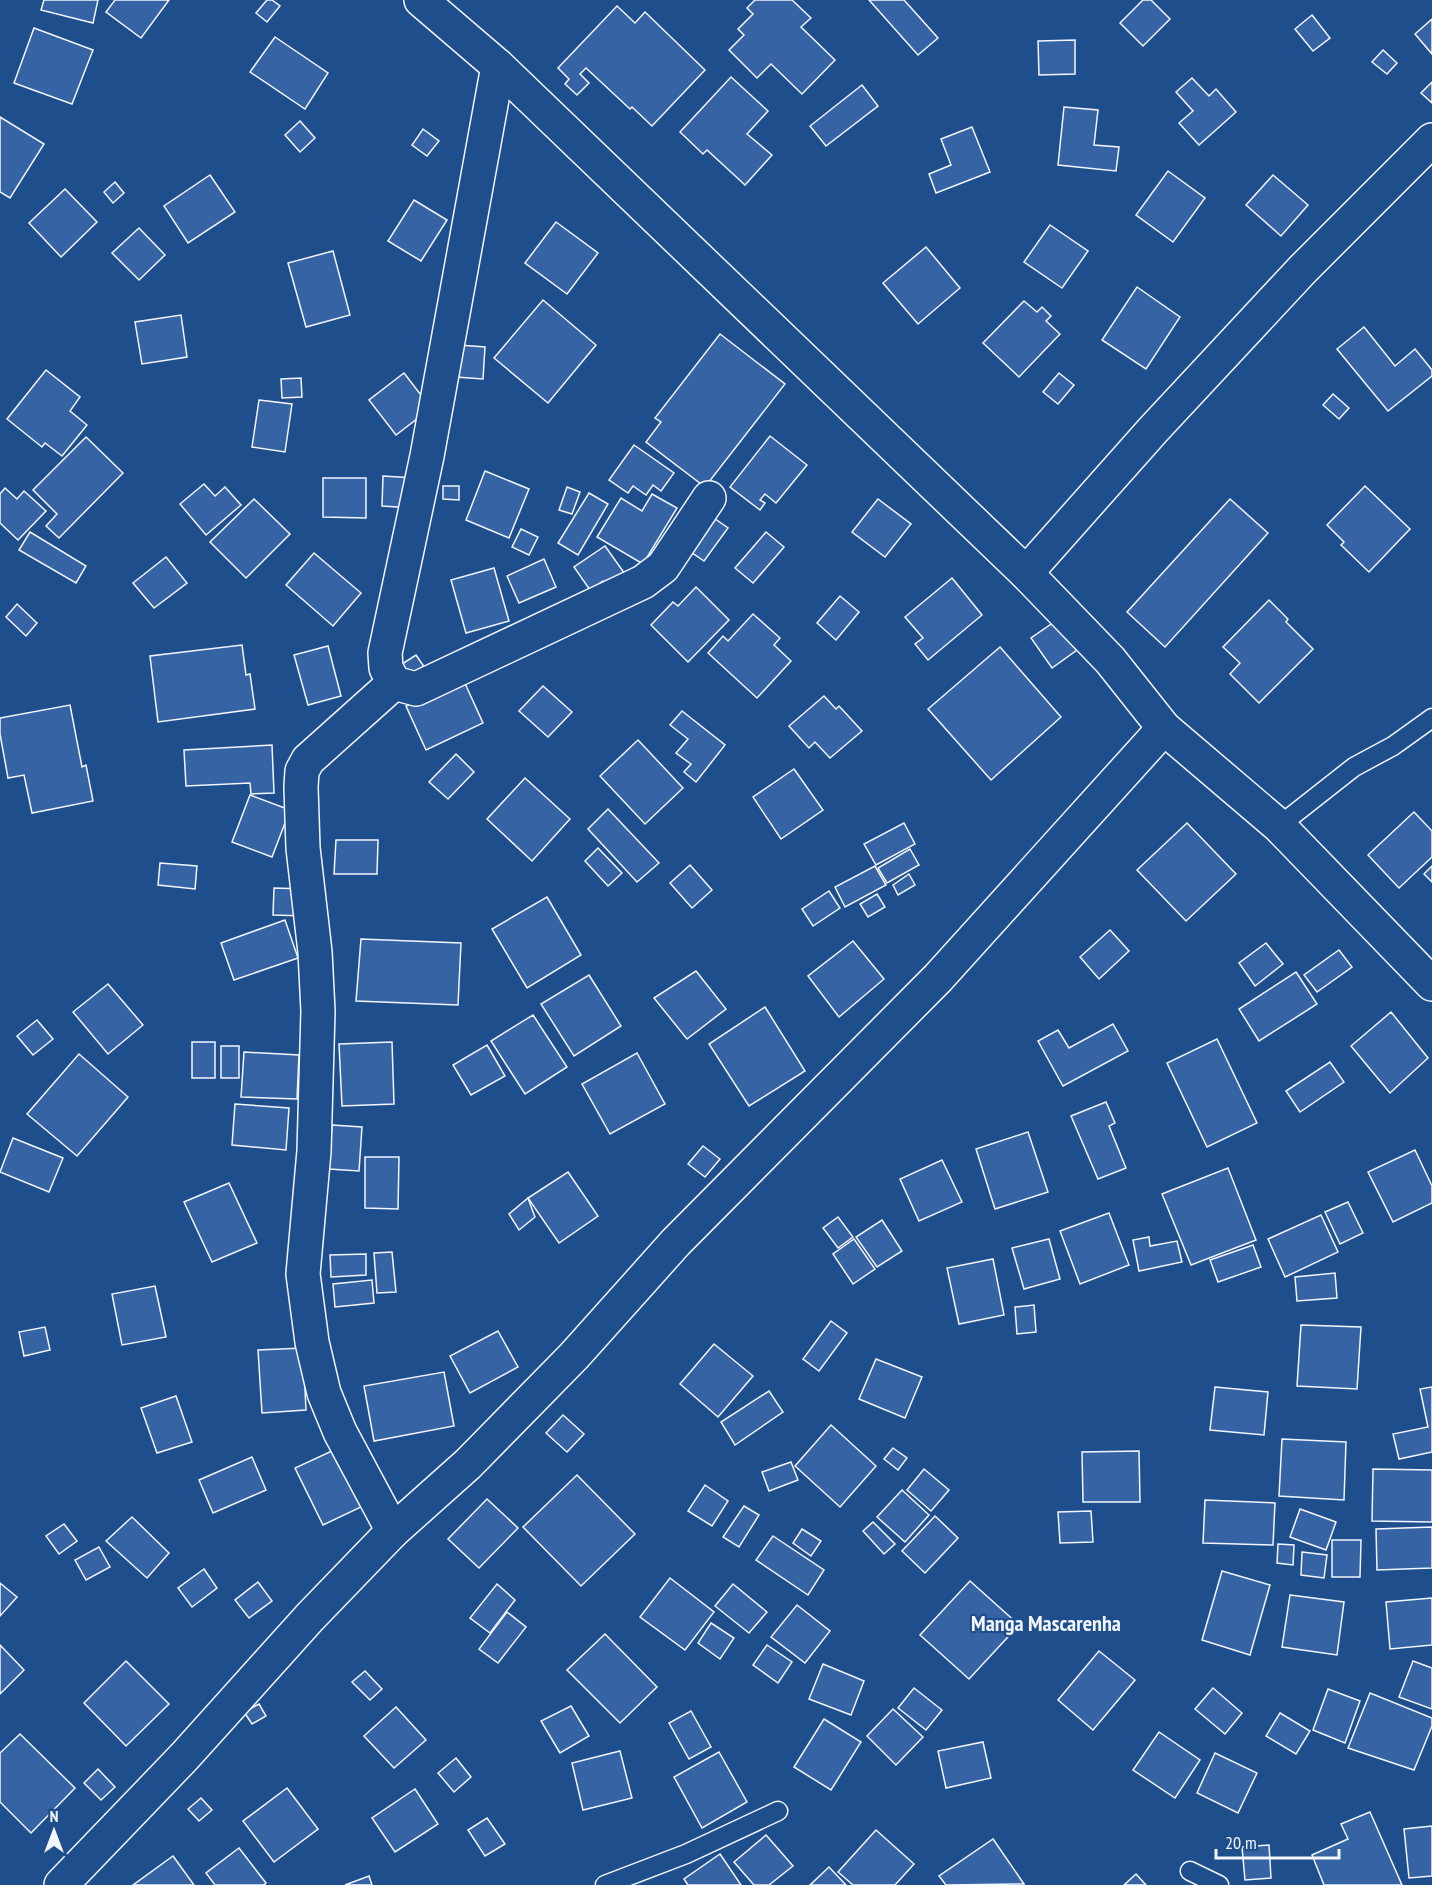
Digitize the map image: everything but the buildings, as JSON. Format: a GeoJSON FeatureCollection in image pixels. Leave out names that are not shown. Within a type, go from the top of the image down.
{"type":"FeatureCollection","features":[{"type":"Feature","properties":{"kind":"street"},"geometry":{"type":"LineString","coordinates":[[422,0],[498,66],[1026,573],[1110,660],[1164,728],[1279,826],[1432,984]]}},
{"type":"Feature","properties":{"kind":"street"},"geometry":{"type":"LineString","coordinates":[[498,66],[427,456],[385,653],[386,668],[394,683],[416,689],[643,582],[663,567],[709,498]]}},
{"type":"Feature","properties":{"kind":"street"},"geometry":{"type":"LineString","coordinates":[[1026,573],[1153,430],[1303,269],[1432,140]]}},
{"type":"Feature","properties":{"kind":"street"},"geometry":{"type":"LineString","coordinates":[[393,1531],[340,1432],[324,1393],[312,1342],[303,1274],[314,1151],[318,1011],[315,952],[303,848],[301,787],[302,771],[308,760],[394,683]]}},
{"type":"Feature","properties":{"kind":"street"},"geometry":{"type":"LineString","coordinates":[[69,1882],[310,1617],[393,1531],[468,1464],[574,1356],[676,1242],[938,978],[1164,728]]}},
{"type":"Feature","properties":{"kind":"lane"},"geometry":{"type":"LineString","coordinates":[[1279,826],[1354,767],[1393,746],[1432,718]]}},
{"type":"Feature","properties":{"kind":"lane"},"geometry":{"type":"LineString","coordinates":[[605,1885],[686,1854],[778,1811]]}},
{"type":"Feature","properties":{"kind":"lane"},"geometry":{"type":"LineString","coordinates":[[1190,1871],[1219,1885]]}},
{"type":"Feature","properties":{"kind":"district","name":"Manga Mascarenha"},"geometry":{"type":"Point","coordinates":[1046,1623]}}]}
